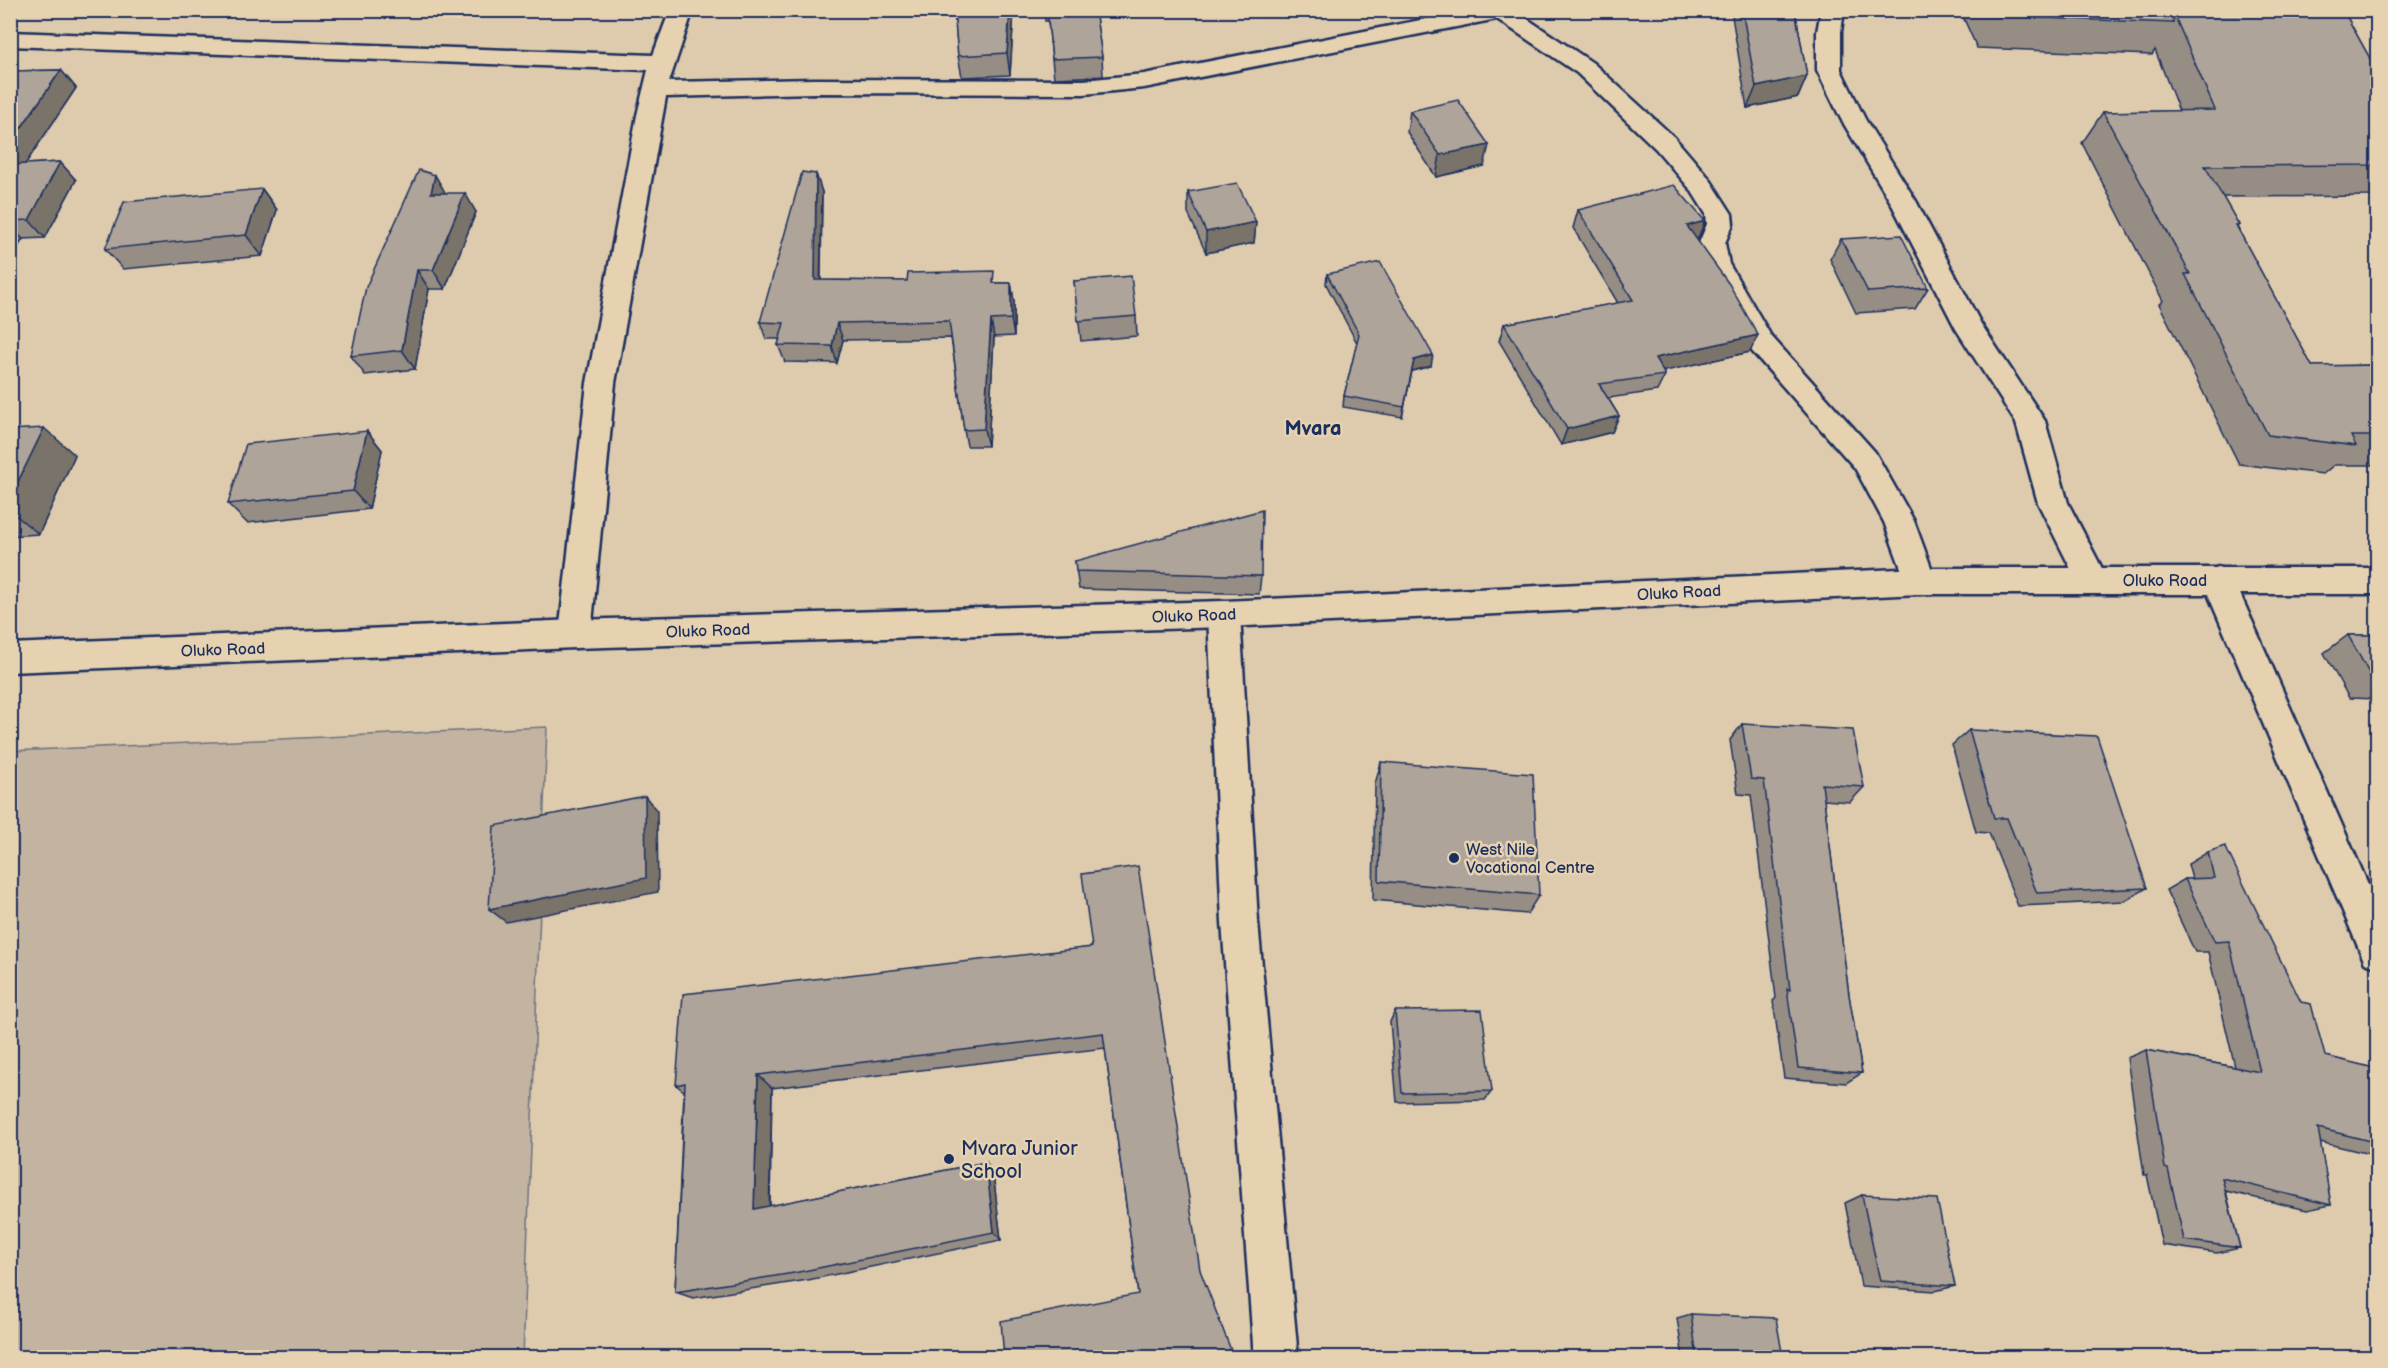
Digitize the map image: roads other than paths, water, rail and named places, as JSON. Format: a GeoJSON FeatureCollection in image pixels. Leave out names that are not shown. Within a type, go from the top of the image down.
{"type":"FeatureCollection","features":[{"type":"Feature","properties":{"kind":"street"},"geometry":{"type":"LineString","coordinates":[[575,634],[601,384],[656,90],[662,63],[682,10]]}},
{"type":"Feature","properties":{"kind":"street"},"geometry":{"type":"LineString","coordinates":[[1833,10],[1829,33],[1829,70],[1853,119],[1903,201],[1970,329],[2030,421],[2053,503],[2092,580]]}},
{"type":"Feature","properties":{"kind":"street"},"geometry":{"type":"LineString","coordinates":[[656,90],[814,86],[1072,87],[1144,81],[1499,11],[1585,68],[1665,143],[1700,184],[1719,214],[1720,224],[1712,243],[1716,264],[1742,312],[1761,343],[1865,460],[1899,521],[1920,581]]}},
{"type":"Feature","properties":{"kind":"street"},"geometry":{"type":"LineString","coordinates":[[10,39],[662,63]]}},
{"type":"Feature","properties":{"kind":"street"},"geometry":{"type":"LineString","coordinates":[[2218,580],[2378,950]]}},
{"type":"Feature","properties":{"kind":"street","name":"Oluko Road"},"geometry":{"type":"LineString","coordinates":[[10,658],[575,634],[1224,614],[1920,581],[2378,581]]}},
{"type":"Feature","properties":{"kind":"street"},"geometry":{"type":"LineString","coordinates":[[1224,614],[1240,922],[1276,1358]]}},
{"type":"Feature","properties":{"kind":"place","name":"West Nile Vocational Centre"},"geometry":{"type":"Point","coordinates":[1454,858]}},
{"type":"Feature","properties":{"kind":"place","name":"Mvara Junior School"},"geometry":{"type":"Point","coordinates":[949,1159]}},
{"type":"Feature","properties":{"kind":"district","name":"Mvara"},"geometry":{"type":"Point","coordinates":[1313,428]}}]}
